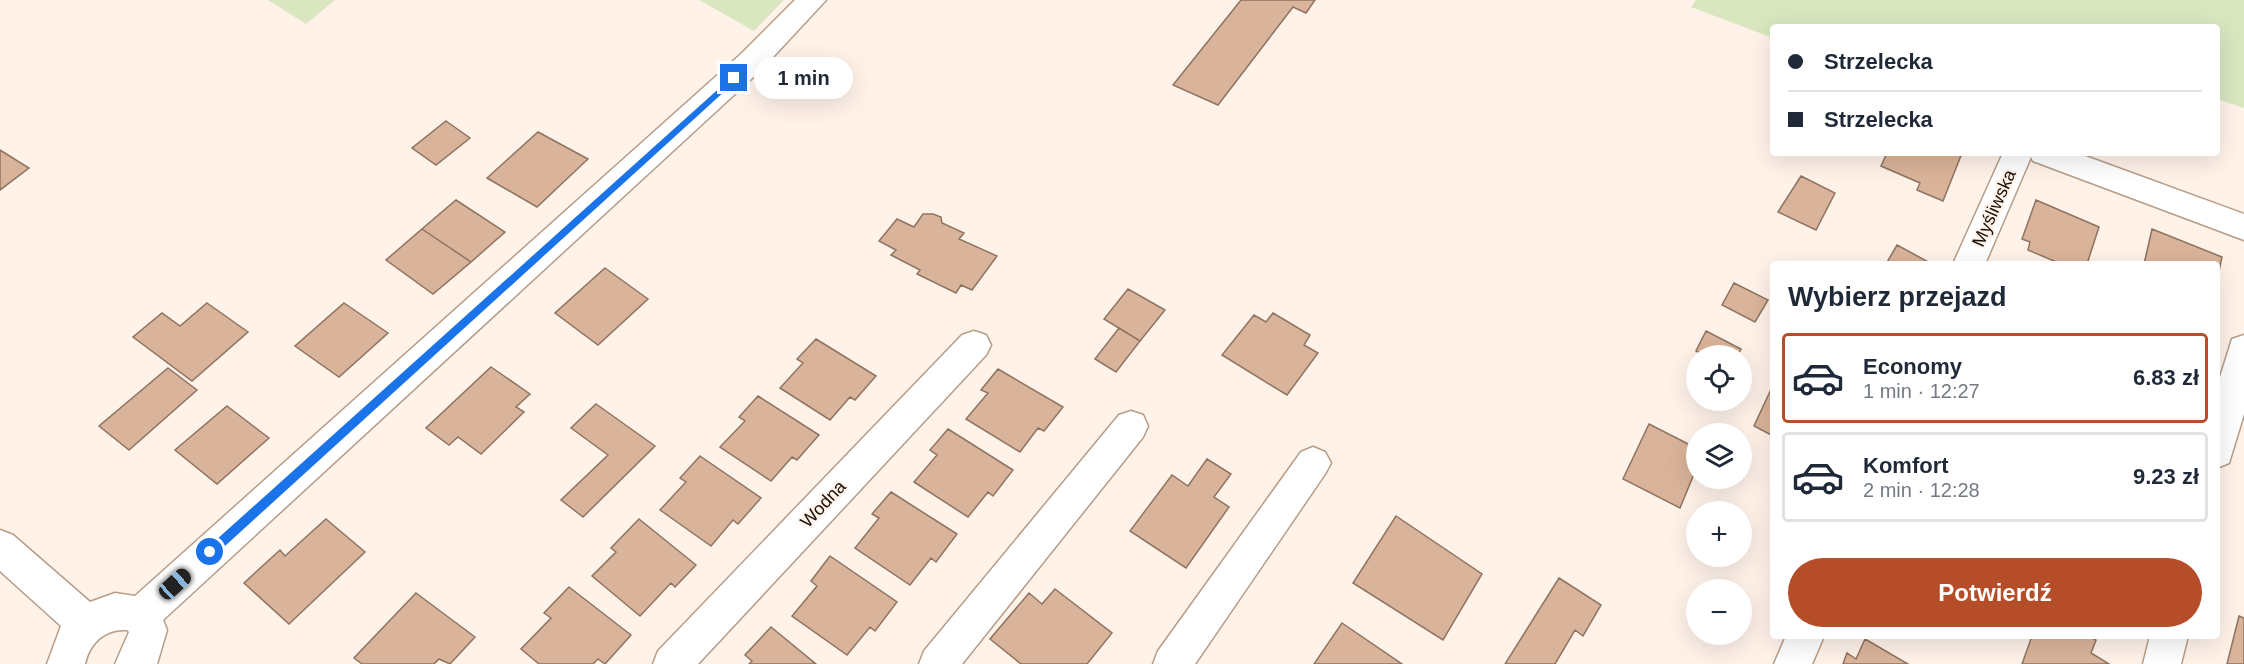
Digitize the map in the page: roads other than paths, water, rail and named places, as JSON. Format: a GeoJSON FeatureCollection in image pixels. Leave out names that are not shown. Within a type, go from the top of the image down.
{"type":"FeatureCollection","features":[{"type":"Feature","properties":{"kind":"street"},"geometry":{"type":"LineString","coordinates":[[140,616],[751,62],[812,0]]}},
{"type":"Feature","properties":{"kind":"street","name":"Myśliwska"},"geometry":{"type":"LineString","coordinates":[[1970,261],[2017,156]]}},
{"type":"Feature","properties":{"kind":"street"},"geometry":{"type":"LineString","coordinates":[[2052,156],[2244,227]]}},
{"type":"Feature","properties":{"kind":"street","name":"Wodna"},"geometry":{"type":"LineString","coordinates":[[672,664],[974,345]]}},
{"type":"Feature","properties":{"kind":"street"},"geometry":{"type":"LineString","coordinates":[[2220,441],[2244,349]]}},
{"type":"Feature","properties":{"kind":"street"},"geometry":{"type":"LineString","coordinates":[[938,664],[1078,488],[1131,426]]}},
{"type":"Feature","properties":{"kind":"street"},"geometry":{"type":"LineString","coordinates":[[1172,664],[1313,463]]}},
{"type":"Feature","properties":{"kind":"street"},"geometry":{"type":"LineString","coordinates":[[0,547],[87,624]]}},
{"type":"Feature","properties":{"kind":"street"},"geometry":{"type":"LineString","coordinates":[[66,664],[71,644],[87,624],[116,611],[125,610],[140,616],[148,630],[147,641],[134,664]]}},
{"type":"Feature","properties":{"kind":"street"},"geometry":{"type":"LineString","coordinates":[[1793,664],[1804,639]]}},
{"type":"Feature","properties":{"kind":"street"},"geometry":{"type":"LineString","coordinates":[[2162,664],[2168,639]]}}]}
